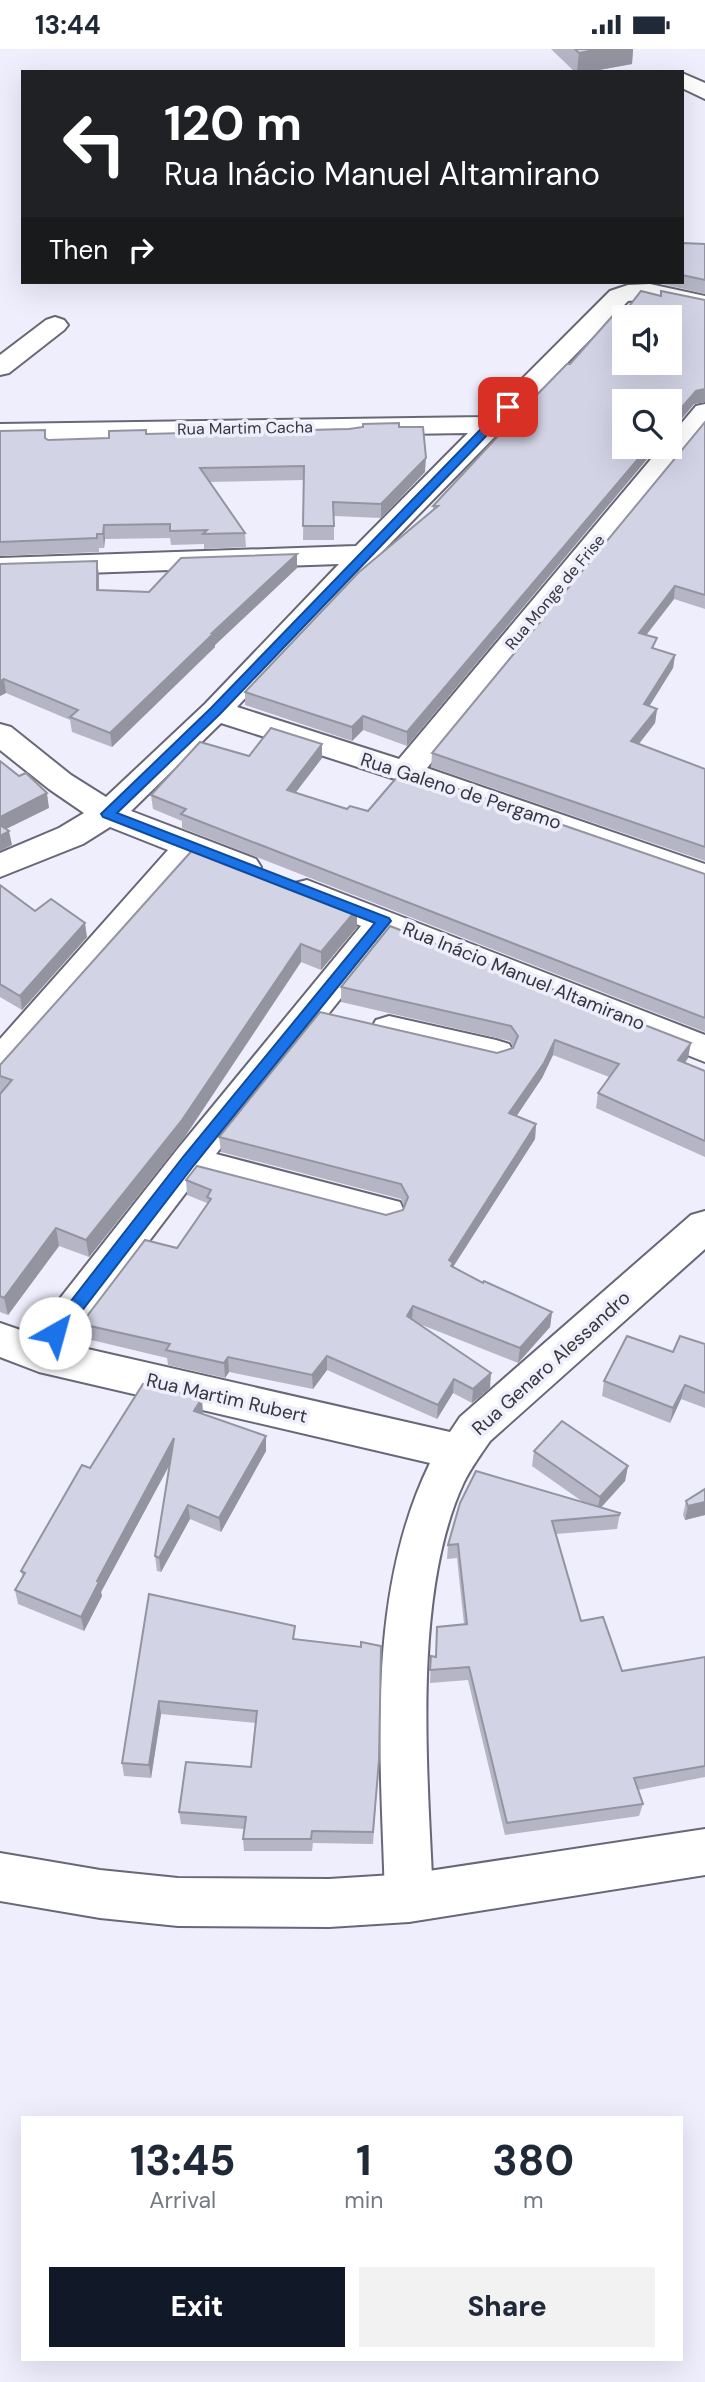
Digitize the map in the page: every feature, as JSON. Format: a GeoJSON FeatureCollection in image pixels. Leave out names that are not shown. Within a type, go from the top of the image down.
{"type":"FeatureCollection","features":[{"type":"Feature","properties":{"kind":"street"},"geometry":{"type":"LineString","coordinates":[[684,80],[705,92]]}},
{"type":"Feature","properties":{"kind":"street"},"geometry":{"type":"LineString","coordinates":[[0,866],[71,836],[108,814],[216,711],[364,554],[619,296],[633,291],[646,292],[705,304]]}},
{"type":"Feature","properties":{"kind":"street"},"geometry":{"type":"LineString","coordinates":[[0,367],[55,325]]}},
{"type":"Feature","properties":{"kind":"street","name":"Rua Monge de Frise"},"geometry":{"type":"LineString","coordinates":[[406,772],[705,412]]}},
{"type":"Feature","properties":{"kind":"street","name":"Rua Martim Cacha"},"geometry":{"type":"LineString","coordinates":[[0,432],[491,425]]}},
{"type":"Feature","properties":{"kind":"street"},"geometry":{"type":"LineString","coordinates":[[0,567],[209,557],[364,554]]}},
{"type":"Feature","properties":{"kind":"street","name":"Rua Galeno de Pergamo"},"geometry":{"type":"LineString","coordinates":[[216,711],[406,772],[705,876]]}},
{"type":"Feature","properties":{"kind":"street","name":"Rua Inácio Manuel Altamirano"},"geometry":{"type":"LineString","coordinates":[[0,734],[60,782],[108,814],[705,1049]]}},
{"type":"Feature","properties":{"kind":"street"},"geometry":{"type":"LineString","coordinates":[[0,1063],[190,846]]}},
{"type":"Feature","properties":{"kind":"street"},"geometry":{"type":"LineString","coordinates":[[39,1355],[189,1161],[384,921]]}},
{"type":"Feature","properties":{"kind":"street"},"geometry":{"type":"LineString","coordinates":[[312,1011],[496,1053]]}},
{"type":"Feature","properties":{"kind":"street"},"geometry":{"type":"LineString","coordinates":[[189,1161],[386,1213]]}},
{"type":"Feature","properties":{"kind":"street","name":"Rua Genaro Alessandro"},"geometry":{"type":"LineString","coordinates":[[409,1899],[405,1714],[412,1590],[425,1532],[439,1488],[456,1451],[503,1403],[705,1226]]}},
{"type":"Feature","properties":{"kind":"street","name":"Rua Martim Rubert"},"geometry":{"type":"LineString","coordinates":[[0,1339],[39,1355],[456,1451]]}},
{"type":"Feature","properties":{"kind":"street"},"geometry":{"type":"LineString","coordinates":[[0,1877],[100,1894],[178,1902],[329,1903],[409,1899],[705,1852]]}},
{"type":"Feature","properties":{"kind":"building"},"geometry":{"type":"Polygon","coordinates":[[[575,49],[599,49],[579,53],[575,49]]]}},
{"type":"Feature","properties":{"kind":"building"},"geometry":{"type":"Polygon","coordinates":[[[684,243],[705,244],[705,280],[684,275],[684,243]]]}},
{"type":"Feature","properties":{"kind":"building"},"geometry":{"type":"Polygon","coordinates":[[[641,291],[661,296],[661,291],[705,300],[705,389],[696,391],[682,407],[682,389],[612,389],[612,459],[638,459],[407,732],[363,716],[352,727],[245,692],[359,572],[438,506],[433,506],[527,405],[570,364],[612,317],[612,375],[682,375],[682,305],[630,305],[641,291]]]}},
{"type":"Feature","properties":{"kind":"building"},"geometry":{"type":"Polygon","coordinates":[[[705,422],[705,595],[675,586],[639,633],[657,638],[652,648],[675,655],[644,704],[657,709],[631,741],[705,769],[705,847],[432,753],[674,459],[682,459],[682,450],[705,422]]]}},
{"type":"Feature","properties":{"kind":"building"},"geometry":{"type":"Polygon","coordinates":[[[399,423],[399,427],[423,427],[426,458],[381,504],[333,502],[334,526],[303,526],[304,466],[200,468],[245,533],[203,534],[207,530],[170,531],[170,524],[104,525],[103,534],[97,534],[97,538],[0,542],[0,431],[45,430],[45,438],[48,440],[109,438],[109,431],[146,430],[146,434],[349,429],[363,427],[363,424],[399,423]]]}},
{"type":"Feature","properties":{"kind":"building"},"geometry":{"type":"Polygon","coordinates":[[[297,554],[110,733],[70,717],[78,710],[4,679],[0,681],[0,564],[97,561],[97,590],[149,592],[181,558],[297,554]]]}},
{"type":"Feature","properties":{"kind":"building"},"geometry":{"type":"Polygon","coordinates":[[[271,728],[322,744],[287,790],[347,809],[350,806],[368,811],[403,770],[705,874],[705,1018],[181,814],[186,809],[151,795],[200,742],[249,756],[271,728]]]}},
{"type":"Feature","properties":{"kind":"building"},"geometry":{"type":"Polygon","coordinates":[[[0,761],[19,776],[26,773],[47,793],[0,817],[0,761]]]}},
{"type":"Feature","properties":{"kind":"building"},"geometry":{"type":"Polygon","coordinates":[[[0,825],[9,831],[0,836],[0,825]]]}},
{"type":"Feature","properties":{"kind":"building"},"geometry":{"type":"Polygon","coordinates":[[[196,846],[357,909],[321,952],[301,944],[182,1120],[86,1240],[56,1228],[4,1298],[0,1296],[0,1094],[12,1080],[0,1076],[0,1065],[196,846]]]}},
{"type":"Feature","properties":{"kind":"building"},"geometry":{"type":"Polygon","coordinates":[[[0,885],[35,911],[51,899],[85,923],[20,996],[0,984],[0,885]]]}},
{"type":"Feature","properties":{"kind":"building"},"geometry":{"type":"Polygon","coordinates":[[[390,926],[691,1043],[678,1060],[705,1071],[705,1141],[598,1093],[619,1064],[555,1040],[544,1063],[509,1113],[536,1124],[449,1260],[453,1263],[451,1266],[483,1283],[484,1281],[552,1312],[520,1348],[413,1306],[407,1316],[491,1373],[473,1389],[454,1379],[438,1405],[327,1356],[312,1375],[228,1357],[224,1363],[166,1350],[170,1344],[81,1324],[145,1240],[177,1248],[211,1199],[207,1197],[211,1190],[186,1180],[197,1166],[386,1215],[403,1210],[408,1197],[401,1184],[219,1137],[320,1012],[497,1053],[513,1048],[518,1036],[511,1026],[341,987],[390,926]]]}},
{"type":"Feature","properties":{"kind":"building"},"geometry":{"type":"Polygon","coordinates":[[[627,1336],[673,1352],[680,1336],[705,1344],[705,1393],[685,1385],[673,1408],[604,1381],[627,1336]]]}},
{"type":"Feature","properties":{"kind":"building"},"geometry":{"type":"Polygon","coordinates":[[[143,1384],[202,1398],[194,1411],[266,1436],[219,1518],[188,1505],[159,1558],[155,1556],[174,1438],[97,1581],[99,1582],[81,1617],[15,1590],[25,1573],[21,1571],[82,1465],[90,1468],[143,1384]]]}},
{"type":"Feature","properties":{"kind":"building"},"geometry":{"type":"Polygon","coordinates":[[[562,1421],[628,1466],[600,1497],[534,1451],[562,1421]]]}},
{"type":"Feature","properties":{"kind":"building"},"geometry":{"type":"Polygon","coordinates":[[[476,1471],[620,1513],[552,1521],[581,1621],[603,1617],[622,1671],[705,1657],[705,1766],[634,1778],[643,1804],[507,1823],[469,1667],[430,1670],[431,1656],[436,1657],[437,1627],[467,1624],[458,1544],[448,1545],[460,1503],[476,1471]]]}},
{"type":"Feature","properties":{"kind":"building"},"geometry":{"type":"Polygon","coordinates":[[[705,1489],[705,1502],[688,1506],[686,1501],[705,1489]]]}},
{"type":"Feature","properties":{"kind":"building"},"geometry":{"type":"Polygon","coordinates":[[[149,1594],[295,1626],[293,1639],[361,1647],[361,1642],[381,1646],[379,1760],[373,1832],[312,1831],[311,1839],[243,1839],[246,1817],[179,1812],[186,1762],[251,1767],[257,1711],[159,1701],[149,1765],[122,1763],[149,1594]]]}},
{"type":"Feature","properties":{"kind":"route"},"geometry":{"type":"LineString","coordinates":[[55,1333],[189,1161],[384,921],[108,814],[216,711],[508,407]]}}]}
